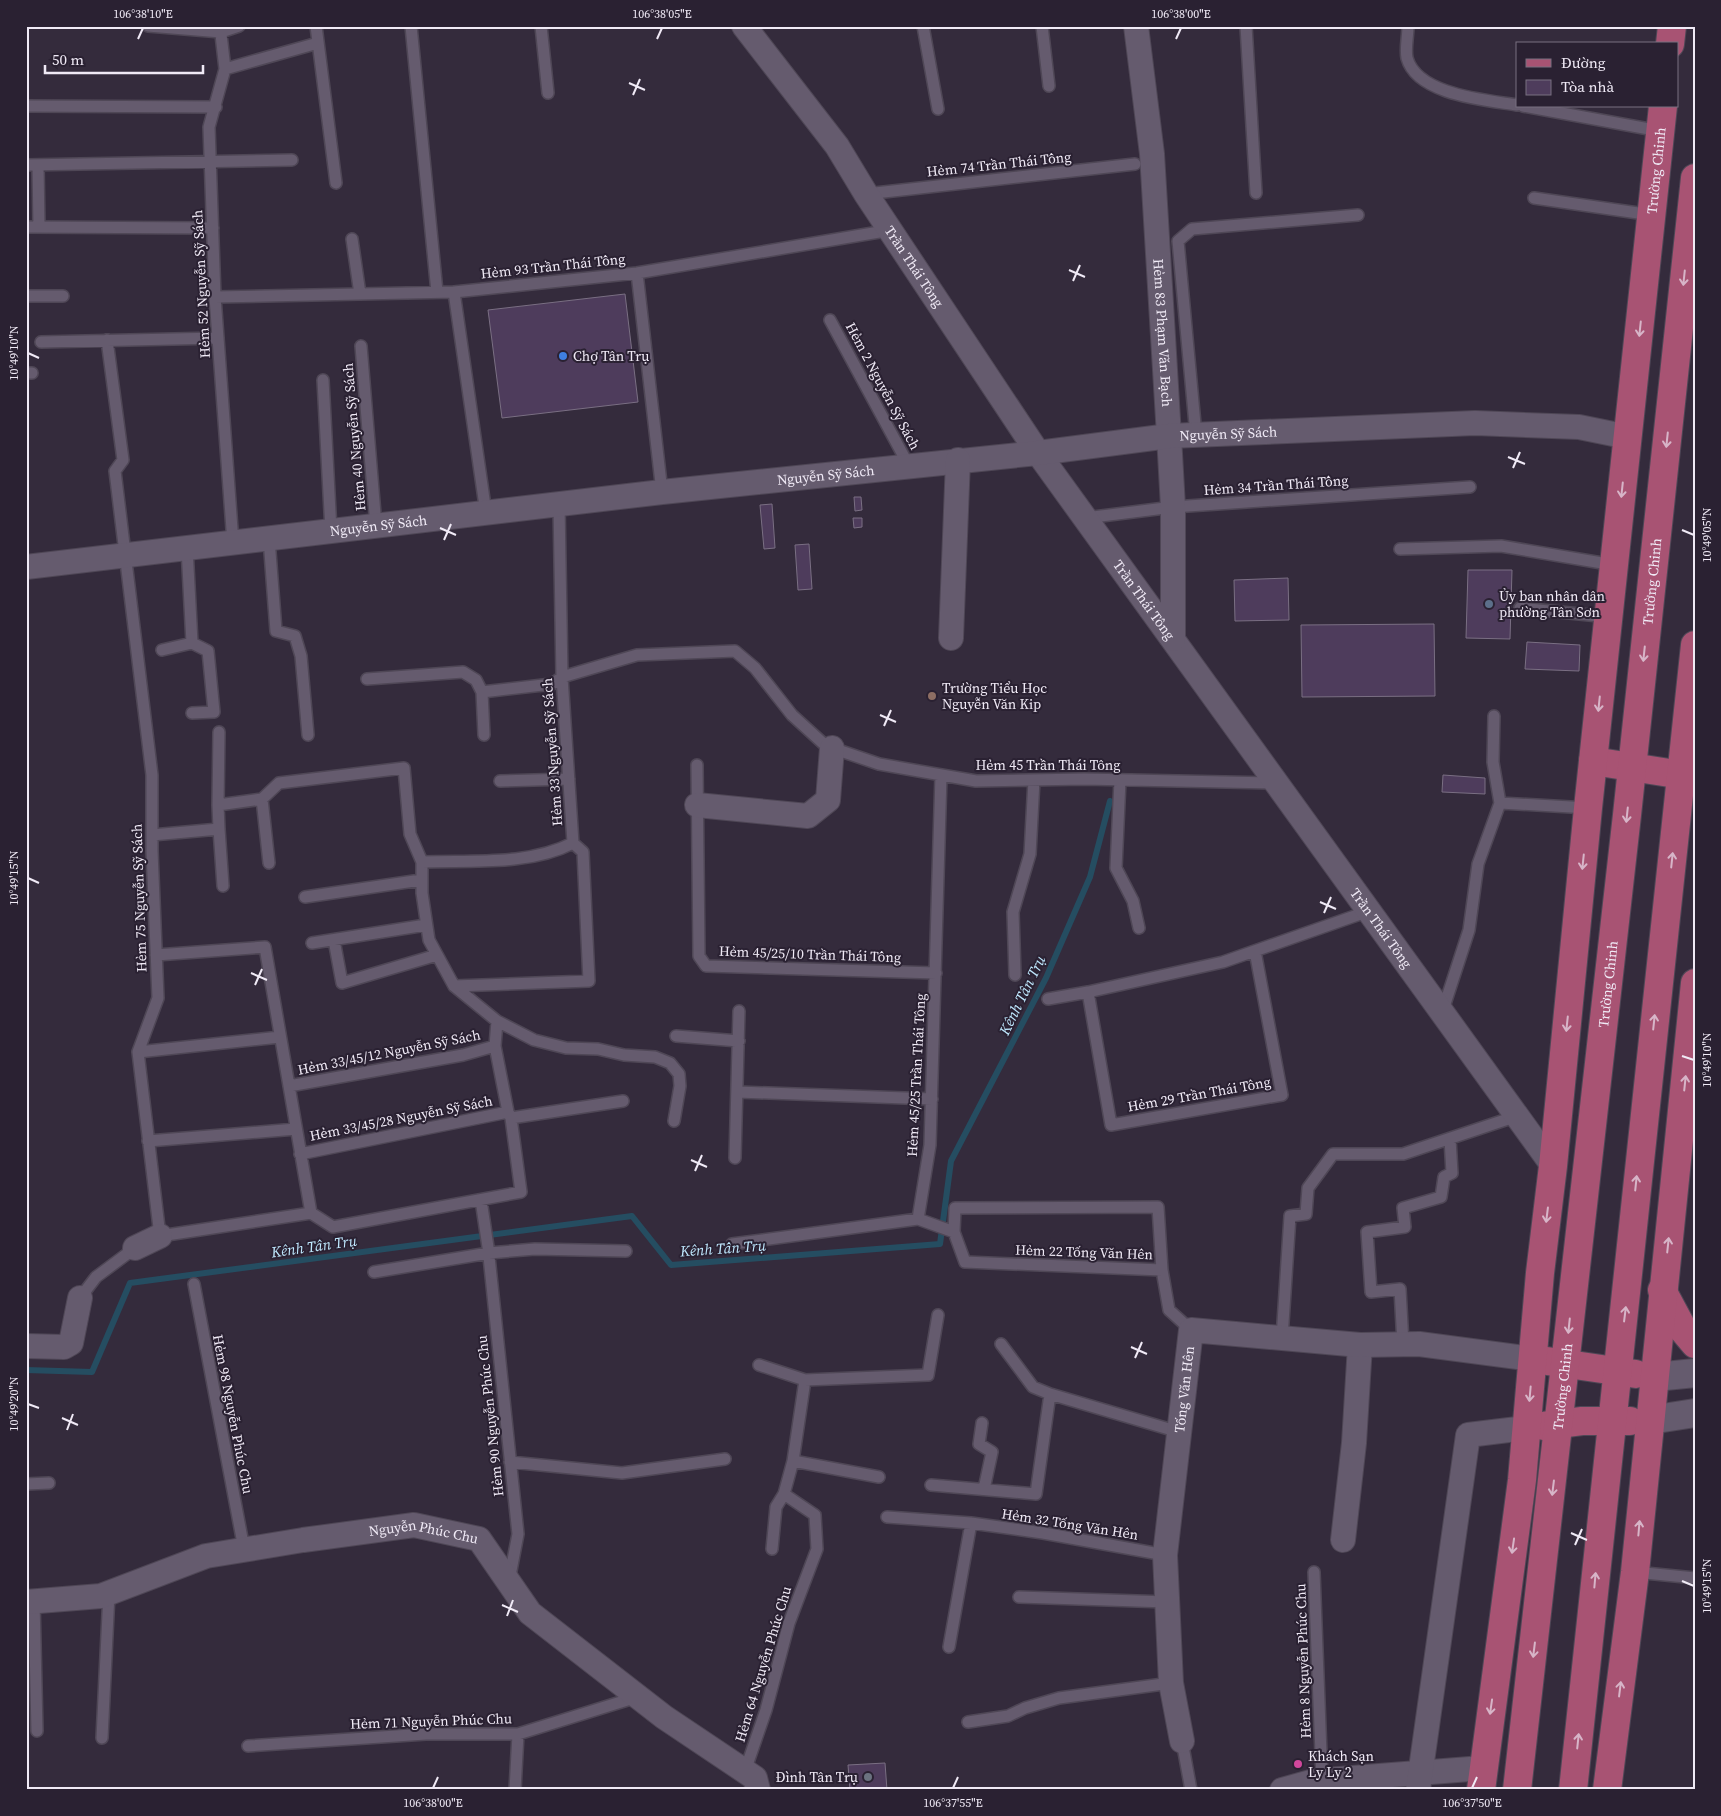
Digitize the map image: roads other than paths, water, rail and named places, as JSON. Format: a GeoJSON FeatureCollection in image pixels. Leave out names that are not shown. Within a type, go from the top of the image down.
{"type":"FeatureCollection","features":[{"type":"Feature","properties":{"kind":"main road"},"geometry":{"type":"LineString","coordinates":[[1670,42],[1672,26]]}},
{"type":"Feature","properties":{"kind":"main road","name":"Trường Chinh"},"geometry":{"type":"LineString","coordinates":[[1482,1779],[1522,1480],[1588,808],[1662,119]]}},
{"type":"Feature","properties":{"kind":"main road","name":"Trường Chinh"},"geometry":{"type":"LineString","coordinates":[[1517,1790],[1632,767],[1695,178]]}},
{"type":"Feature","properties":{"kind":"main road"},"geometry":{"type":"LineString","coordinates":[[1573,1790],[1628,1284],[1632,1215],[1688,776],[1695,645]]}},
{"type":"Feature","properties":{"kind":"main road"},"geometry":{"type":"LineString","coordinates":[[1593,761],[1688,776]]}},
{"type":"Feature","properties":{"kind":"main road"},"geometry":{"type":"LineString","coordinates":[[1607,1790],[1635,1572],[1695,983]]}},
{"type":"Feature","properties":{"kind":"main road"},"geometry":{"type":"LineString","coordinates":[[1632,1215],[1664,1293],[1684,1332],[1695,1344]]}},
{"type":"Feature","properties":{"kind":"main road"},"geometry":{"type":"LineString","coordinates":[[1533,1360],[1655,1377]]}},
{"type":"Feature","properties":{"kind":"main road"},"geometry":{"type":"LineString","coordinates":[[1526,1428],[1559,1424],[1650,1420]]}},
{"type":"Feature","properties":{"kind":"street","name":"Trần Thái Tông"},"geometry":{"type":"LineString","coordinates":[[744,26],[837,146],[866,194],[1038,452],[1553,1166]]}},
{"type":"Feature","properties":{"kind":"street","name":"Hẻm 83 Phạm Văn Bạch"},"geometry":{"type":"LineString","coordinates":[[1136,26],[1152,154],[1173,507],[1173,639]]}},
{"type":"Feature","properties":{"kind":"street","name":"Nguyễn Sỹ Sách"},"geometry":{"type":"LineString","coordinates":[[26,567],[662,492],[1038,452],[1169,436],[1475,423],[1578,427],[1628,436]]}},
{"type":"Feature","properties":{"kind":"street"},"geometry":{"type":"LineString","coordinates":[[951,638],[958,460]]}},
{"type":"Feature","properties":{"kind":"street"},"geometry":{"type":"LineString","coordinates":[[697,805],[808,816],[828,800],[832,748]]}},
{"type":"Feature","properties":{"kind":"street"},"geometry":{"type":"LineString","coordinates":[[135,1248],[160,1236]]}},
{"type":"Feature","properties":{"kind":"street"},"geometry":{"type":"LineString","coordinates":[[26,1346],[64,1347],[72,1343],[80,1298]]}},
{"type":"Feature","properties":{"kind":"street","name":"Tống Văn Hên"},"geometry":{"type":"LineString","coordinates":[[1182,1741],[1170,1683],[1165,1555],[1191,1330],[1360,1345],[1419,1344],[1533,1360]]}},
{"type":"Feature","properties":{"kind":"street"},"geometry":{"type":"LineString","coordinates":[[1343,1540],[1354,1443],[1360,1345]]}},
{"type":"Feature","properties":{"kind":"street"},"geometry":{"type":"LineString","coordinates":[[1655,1377],[1695,1373]]}},
{"type":"Feature","properties":{"kind":"street"},"geometry":{"type":"LineString","coordinates":[[1650,1420],[1695,1413]]}},
{"type":"Feature","properties":{"kind":"street"},"geometry":{"type":"LineString","coordinates":[[1418,1781],[1468,1435],[1526,1428]]}},
{"type":"Feature","properties":{"kind":"street","name":"Nguyễn Phúc Chu"},"geometry":{"type":"LineString","coordinates":[[30,1601],[101,1596],[206,1556],[414,1525],[479,1539],[530,1613],[752,1780]]}},
{"type":"Feature","properties":{"kind":"street"},"geometry":{"type":"LineString","coordinates":[[1282,1790],[1322,1780],[1418,1781],[1482,1779]]}},
{"type":"Feature","properties":{"kind":"lane"},"geometry":{"type":"LineString","coordinates":[[148,26],[220,29],[239,26]]}},
{"type":"Feature","properties":{"kind":"lane"},"geometry":{"type":"LineString","coordinates":[[316,26],[336,183]]}},
{"type":"Feature","properties":{"kind":"lane"},"geometry":{"type":"LineString","coordinates":[[411,26],[437,292]]}},
{"type":"Feature","properties":{"kind":"lane"},"geometry":{"type":"LineString","coordinates":[[541,26],[548,93]]}},
{"type":"Feature","properties":{"kind":"lane"},"geometry":{"type":"LineString","coordinates":[[923,26],[938,109]]}},
{"type":"Feature","properties":{"kind":"lane"},"geometry":{"type":"LineString","coordinates":[[1042,26],[1049,86]]}},
{"type":"Feature","properties":{"kind":"lane"},"geometry":{"type":"LineString","coordinates":[[1246,26],[1256,193]]}},
{"type":"Feature","properties":{"kind":"lane"},"geometry":{"type":"LineString","coordinates":[[1408,26],[1408,58],[1420,79],[1456,94],[1516,105]]}},
{"type":"Feature","properties":{"kind":"lane","name":"Hẻm 52 Nguyễn Sỹ Sách"},"geometry":{"type":"LineString","coordinates":[[220,29],[225,69],[209,127],[215,297],[233,543]]}},
{"type":"Feature","properties":{"kind":"lane"},"geometry":{"type":"LineString","coordinates":[[225,69],[318,43]]}},
{"type":"Feature","properties":{"kind":"lane"},"geometry":{"type":"LineString","coordinates":[[26,106],[216,107]]}},
{"type":"Feature","properties":{"kind":"lane"},"geometry":{"type":"LineString","coordinates":[[1544,108],[1662,119]]}},
{"type":"Feature","properties":{"kind":"lane"},"geometry":{"type":"LineString","coordinates":[[39,227],[32,165],[292,160]]}},
{"type":"Feature","properties":{"kind":"lane","name":"Hẻm 74 Trần Thái Tông"},"geometry":{"type":"LineString","coordinates":[[866,194],[1135,164]]}},
{"type":"Feature","properties":{"kind":"lane"},"geometry":{"type":"LineString","coordinates":[[1534,198],[1652,216]]}},
{"type":"Feature","properties":{"kind":"lane"},"geometry":{"type":"LineString","coordinates":[[1196,435],[1178,241],[1192,229],[1358,215]]}},
{"type":"Feature","properties":{"kind":"lane"},"geometry":{"type":"LineString","coordinates":[[26,227],[213,228]]}},
{"type":"Feature","properties":{"kind":"lane","name":"Hẻm 93 Trần Thái Tông"},"geometry":{"type":"LineString","coordinates":[[215,297],[454,292],[637,273],[891,230]]}},
{"type":"Feature","properties":{"kind":"lane"},"geometry":{"type":"LineString","coordinates":[[352,239],[360,294]]}},
{"type":"Feature","properties":{"kind":"lane"},"geometry":{"type":"LineString","coordinates":[[637,273],[662,492]]}},
{"type":"Feature","properties":{"kind":"lane"},"geometry":{"type":"LineString","coordinates":[[454,292],[486,513]]}},
{"type":"Feature","properties":{"kind":"lane"},"geometry":{"type":"LineString","coordinates":[[26,296],[63,296]]}},
{"type":"Feature","properties":{"kind":"lane","name":"Hẻm 2 Nguyễn Sỹ Sách"},"geometry":{"type":"LineString","coordinates":[[830,320],[909,466]]}},
{"type":"Feature","properties":{"kind":"lane"},"geometry":{"type":"LineString","coordinates":[[41,342],[218,338]]}},
{"type":"Feature","properties":{"kind":"lane","name":"Hẻm 75 Nguyễn Sỹ Sách"},"geometry":{"type":"LineString","coordinates":[[107,340],[123,460],[115,471],[152,775],[152,835],[158,998],[138,1052],[160,1236]]}},
{"type":"Feature","properties":{"kind":"lane","name":"Hẻm 40 Nguyễn Sỹ Sách"},"geometry":{"type":"LineString","coordinates":[[361,346],[376,526]]}},
{"type":"Feature","properties":{"kind":"lane"},"geometry":{"type":"LineString","coordinates":[[323,380],[331,531]]}},
{"type":"Feature","properties":{"kind":"lane","name":"Hẻm 34 Trần Thái Tông"},"geometry":{"type":"LineString","coordinates":[[1085,518],[1173,507],[1470,487]]}},
{"type":"Feature","properties":{"kind":"lane","name":"Hẻm 33 Nguyễn Sỹ Sách"},"geometry":{"type":"LineString","coordinates":[[422,862],[516,858],[553,853],[573,843],[562,677],[559,505]]}},
{"type":"Feature","properties":{"kind":"lane"},"geometry":{"type":"LineString","coordinates":[[269,539],[276,630],[294,636],[301,656],[308,735]]}},
{"type":"Feature","properties":{"kind":"lane"},"geometry":{"type":"LineString","coordinates":[[1400,549],[1501,546],[1614,565]]}},
{"type":"Feature","properties":{"kind":"lane"},"geometry":{"type":"LineString","coordinates":[[187,548],[192,643]]}},
{"type":"Feature","properties":{"kind":"lane"},"geometry":{"type":"LineString","coordinates":[[1520,608],[1609,617]]}},
{"type":"Feature","properties":{"kind":"lane"},"geometry":{"type":"LineString","coordinates":[[162,650],[192,643],[208,651],[214,712],[192,713]]}},
{"type":"Feature","properties":{"kind":"lane","name":"Hẻm 45 Trần Thái Tông"},"geometry":{"type":"LineString","coordinates":[[482,692],[552,684],[562,677],[637,655],[735,651],[755,668],[792,715],[826,746],[879,764],[976,781],[1276,782]]}},
{"type":"Feature","properties":{"kind":"lane"},"geometry":{"type":"LineString","coordinates":[[367,679],[462,672],[476,680],[482,692],[484,735]]}},
{"type":"Feature","properties":{"kind":"lane"},"geometry":{"type":"LineString","coordinates":[[1442,1012],[1469,930],[1478,864],[1500,803],[1493,762],[1494,716]]}},
{"type":"Feature","properties":{"kind":"lane"},"geometry":{"type":"LineString","coordinates":[[220,732],[218,805],[223,886]]}},
{"type":"Feature","properties":{"kind":"lane","name":"Hẻm 45/25/10 Trần Thái Tông"},"geometry":{"type":"LineString","coordinates":[[697,765],[699,956],[706,966],[936,973]]}},
{"type":"Feature","properties":{"kind":"lane"},"geometry":{"type":"LineString","coordinates":[[218,805],[262,800],[279,783],[404,768],[410,834],[422,862],[421,880],[429,940],[454,986],[497,1021],[534,1040],[566,1048],[598,1049],[624,1055],[655,1057],[670,1063],[679,1074],[680,1086],[674,1121]]}},
{"type":"Feature","properties":{"kind":"lane","name":"Hẻm 45/25 Trần Thái Tông"},"geometry":{"type":"LineString","coordinates":[[918,1219],[930,1145],[941,775]]}},
{"type":"Feature","properties":{"kind":"lane"},"geometry":{"type":"LineString","coordinates":[[500,781],[569,779]]}},
{"type":"Feature","properties":{"kind":"lane"},"geometry":{"type":"LineString","coordinates":[[1015,975],[1013,912],[1030,854],[1034,780]]}},
{"type":"Feature","properties":{"kind":"lane"},"geometry":{"type":"LineString","coordinates":[[1120,780],[1116,868],[1133,901],[1139,928]]}},
{"type":"Feature","properties":{"kind":"lane"},"geometry":{"type":"LineString","coordinates":[[262,800],[269,863]]}},
{"type":"Feature","properties":{"kind":"lane"},"geometry":{"type":"LineString","coordinates":[[1500,803],[1588,808]]}},
{"type":"Feature","properties":{"kind":"lane"},"geometry":{"type":"LineString","coordinates":[[152,835],[219,829]]}},
{"type":"Feature","properties":{"kind":"lane"},"geometry":{"type":"LineString","coordinates":[[454,986],[589,981],[583,852],[573,843]]}},
{"type":"Feature","properties":{"kind":"lane"},"geometry":{"type":"LineString","coordinates":[[305,897],[421,880]]}},
{"type":"Feature","properties":{"kind":"lane"},"geometry":{"type":"LineString","coordinates":[[1048,999],[1223,962],[1369,911]]}},
{"type":"Feature","properties":{"kind":"lane"},"geometry":{"type":"LineString","coordinates":[[312,943],[426,926]]}},
{"type":"Feature","properties":{"kind":"lane"},"geometry":{"type":"LineString","coordinates":[[334,940],[342,982],[436,955]]}},
{"type":"Feature","properties":{"kind":"lane"},"geometry":{"type":"LineString","coordinates":[[156,955],[265,947],[311,1213]]}},
{"type":"Feature","properties":{"kind":"lane","name":"Hẻm 29 Trần Thái Tông"},"geometry":{"type":"LineString","coordinates":[[1088,992],[1111,1125],[1282,1095],[1256,951]]}},
{"type":"Feature","properties":{"kind":"lane"},"geometry":{"type":"LineString","coordinates":[[736,1158],[740,1011]]}},
{"type":"Feature","properties":{"kind":"lane"},"geometry":{"type":"LineString","coordinates":[[160,1236],[311,1213],[333,1227],[521,1192],[509,1115],[495,1046],[497,1021]]}},
{"type":"Feature","properties":{"kind":"lane"},"geometry":{"type":"LineString","coordinates":[[676,1036],[739,1041]]}},
{"type":"Feature","properties":{"kind":"lane"},"geometry":{"type":"LineString","coordinates":[[138,1052],[280,1037]]}},
{"type":"Feature","properties":{"kind":"lane","name":"Hẻm 33/45/12 Nguyễn Sỹ Sách"},"geometry":{"type":"LineString","coordinates":[[289,1086],[463,1055],[495,1046]]}},
{"type":"Feature","properties":{"kind":"lane"},"geometry":{"type":"LineString","coordinates":[[738,1092],[932,1099]]}},
{"type":"Feature","properties":{"kind":"lane","name":"Hẻm 33/45/28 Nguyễn Sỹ Sách"},"geometry":{"type":"LineString","coordinates":[[300,1154],[509,1115],[623,1102]]}},
{"type":"Feature","properties":{"kind":"lane"},"geometry":{"type":"LineString","coordinates":[[1282,1338],[1290,1216],[1306,1214],[1308,1188],[1333,1154],[1403,1154],[1517,1116]]}},
{"type":"Feature","properties":{"kind":"lane"},"geometry":{"type":"LineString","coordinates":[[148,1141],[296,1129]]}},
{"type":"Feature","properties":{"kind":"lane"},"geometry":{"type":"LineString","coordinates":[[1403,1344],[1400,1288],[1371,1292],[1367,1232],[1406,1227],[1403,1208],[1441,1197],[1444,1177],[1452,1173],[1450,1139]]}},
{"type":"Feature","properties":{"kind":"lane","name":"Hẻm 90 Nguyễn Phúc Chu"},"geometry":{"type":"LineString","coordinates":[[481,1200],[518,1534],[509,1582]]}},
{"type":"Feature","properties":{"kind":"lane"},"geometry":{"type":"LineString","coordinates":[[732,1244],[918,1219],[954,1232],[955,1208],[1158,1207],[1162,1270]]}},
{"type":"Feature","properties":{"kind":"lane","name":"Hẻm 22 Tống Văn Hên"},"geometry":{"type":"LineString","coordinates":[[954,1232],[965,1262],[1162,1270],[1169,1310],[1191,1330]]}},
{"type":"Feature","properties":{"kind":"lane"},"geometry":{"type":"LineString","coordinates":[[80,1298],[96,1277],[135,1248]]}},
{"type":"Feature","properties":{"kind":"lane"},"geometry":{"type":"LineString","coordinates":[[374,1272],[488,1250],[535,1249],[626,1252]]}},
{"type":"Feature","properties":{"kind":"lane","name":"Hẻm 98 Nguyễn Phúc Chu"},"geometry":{"type":"LineString","coordinates":[[194,1284],[244,1549]]}},
{"type":"Feature","properties":{"kind":"lane"},"geometry":{"type":"LineString","coordinates":[[758,1365],[805,1380],[928,1375],[938,1315]]}},
{"type":"Feature","properties":{"kind":"lane"},"geometry":{"type":"LineString","coordinates":[[1001,1344],[1033,1387],[1050,1394],[1180,1432]]}},
{"type":"Feature","properties":{"kind":"lane"},"geometry":{"type":"LineString","coordinates":[[772,1549],[776,1507],[784,1494],[793,1461],[805,1380]]}},
{"type":"Feature","properties":{"kind":"lane"},"geometry":{"type":"LineString","coordinates":[[931,1485],[1036,1494],[1050,1394]]}},
{"type":"Feature","properties":{"kind":"lane"},"geometry":{"type":"LineString","coordinates":[[982,1423],[979,1444],[992,1452],[984,1489]]}},
{"type":"Feature","properties":{"kind":"lane"},"geometry":{"type":"LineString","coordinates":[[510,1462],[622,1473],[724,1459]]}},
{"type":"Feature","properties":{"kind":"lane"},"geometry":{"type":"LineString","coordinates":[[793,1461],[879,1477]]}},
{"type":"Feature","properties":{"kind":"lane"},"geometry":{"type":"LineString","coordinates":[[26,1484],[49,1483]]}},
{"type":"Feature","properties":{"kind":"lane","name":"Hẻm 64 Nguyễn Phúc Chu"},"geometry":{"type":"LineString","coordinates":[[752,1780],[766,1710],[789,1623],[817,1549],[815,1515],[784,1494]]}},
{"type":"Feature","properties":{"kind":"lane","name":"Hẻm 32 Tống Văn Hên"},"geometry":{"type":"LineString","coordinates":[[887,1517],[971,1524],[1043,1533],[1165,1555]]}},
{"type":"Feature","properties":{"kind":"lane"},"geometry":{"type":"LineString","coordinates":[[949,1648],[971,1524]]}},
{"type":"Feature","properties":{"kind":"lane","name":"Hẻm 8 Nguyễn Phúc Chu"},"geometry":{"type":"LineString","coordinates":[[1314,1572],[1322,1780]]}},
{"type":"Feature","properties":{"kind":"lane"},"geometry":{"type":"LineString","coordinates":[[1635,1572],[1695,1578]]}},
{"type":"Feature","properties":{"kind":"lane"},"geometry":{"type":"LineString","coordinates":[[102,1738],[109,1593]]}},
{"type":"Feature","properties":{"kind":"lane"},"geometry":{"type":"LineString","coordinates":[[1019,1597],[1167,1602]]}},
{"type":"Feature","properties":{"kind":"lane"},"geometry":{"type":"LineString","coordinates":[[30,1601],[38,1731]]}},
{"type":"Feature","properties":{"kind":"lane"},"geometry":{"type":"LineString","coordinates":[[968,1722],[1008,1716],[1025,1708],[1059,1698],[1170,1683]]}},
{"type":"Feature","properties":{"kind":"lane","name":"Hẻm 71 Nguyễn Phúc Chu"},"geometry":{"type":"LineString","coordinates":[[248,1746],[426,1734],[518,1734],[639,1696]]}},
{"type":"Feature","properties":{"kind":"lane"},"geometry":{"type":"LineString","coordinates":[[515,1790],[518,1734]]}},
{"type":"Feature","properties":{"kind":"lane","name":"Tống Văn Hên"},"geometry":{"type":"LineString","coordinates":[[1182,1741],[1191,1790]]}},
{"type":"Feature","properties":{"kind":"waterway","name":"Kênh Tân Trụ"},"geometry":{"type":"LineString","coordinates":[[26,1370],[92,1372],[130,1283],[632,1216],[671,1265],[940,1244],[951,1161],[1046,978],[1090,877],[1110,801]]}},
{"type":"Feature","properties":{"kind":"place","name":"Chợ Tân Trụ"},"geometry":{"type":"Point","coordinates":[563,356]}},
{"type":"Feature","properties":{"kind":"place","name":"Ủy ban nhân dân phường Tân Sơn"},"geometry":{"type":"Point","coordinates":[1489,604]}},
{"type":"Feature","properties":{"kind":"place","name":"Trường Tiểu Học Nguyễn Văn Kip"},"geometry":{"type":"Point","coordinates":[932,696]}},
{"type":"Feature","properties":{"kind":"place","name":"Khách Sạn Ly Ly 2"},"geometry":{"type":"Point","coordinates":[1298,1764]}},
{"type":"Feature","properties":{"kind":"place","name":"Đình Tân Trụ"},"geometry":{"type":"Point","coordinates":[868,1777]}}]}
